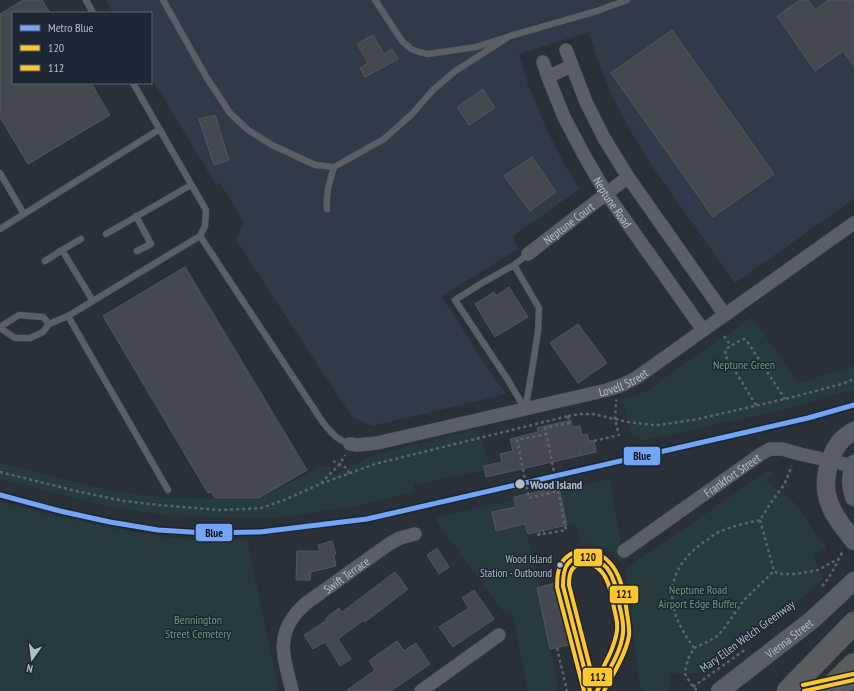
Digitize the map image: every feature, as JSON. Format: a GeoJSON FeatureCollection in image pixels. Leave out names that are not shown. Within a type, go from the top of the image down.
{"type":"FeatureCollection","features":[{"type":"Feature","properties":{"kind":"highway"},"geometry":{"type":"LineString","coordinates":[[788,691],[854,624]]}},
{"type":"Feature","properties":{"kind":"highway"},"geometry":{"type":"LineString","coordinates":[[827,691],[854,664]]}},
{"type":"Feature","properties":{"kind":"main road"},"geometry":{"type":"LineString","coordinates":[[848,546],[829,503],[826,483],[828,467],[836,447],[840,441],[854,431]]}},
{"type":"Feature","properties":{"kind":"main road"},"geometry":{"type":"LineString","coordinates":[[854,465],[851,484],[854,497]]}},
{"type":"Feature","properties":{"kind":"main road","name":"Vienna Street"},"geometry":{"type":"LineString","coordinates":[[720,691],[812,620],[854,581]]}},
{"type":"Feature","properties":{"kind":"main road"},"geometry":{"type":"LineString","coordinates":[[804,691],[854,680]]}},
{"type":"Feature","properties":{"kind":"street","name":"Neptune Road"},"geometry":{"type":"LineString","coordinates":[[566,50],[586,102],[604,138],[628,177],[725,315]]}},
{"type":"Feature","properties":{"kind":"street","name":"Neptune Road"},"geometry":{"type":"LineString","coordinates":[[543,62],[564,117],[606,193],[703,330]]}},
{"type":"Feature","properties":{"kind":"street"},"geometry":{"type":"LineString","coordinates":[[548,77],[572,66]]}},
{"type":"Feature","properties":{"kind":"street","name":"Neptune Court"},"geometry":{"type":"LineString","coordinates":[[528,254],[628,177]]}},
{"type":"Feature","properties":{"kind":"street","name":"Lovell Street"},"geometry":{"type":"LineString","coordinates":[[350,444],[362,445],[377,443],[607,390],[622,385],[636,378],[854,223]]}},
{"type":"Feature","properties":{"kind":"street","name":"Frankfort Street"},"geometry":{"type":"LineString","coordinates":[[624,550],[770,449],[782,449],[854,465]]}},
{"type":"Feature","properties":{"kind":"street","name":"Swift Terrace"},"geometry":{"type":"LineString","coordinates":[[292,691],[283,653],[283,639],[287,627],[294,616],[305,604],[389,544],[400,538],[414,534]]}},
{"type":"Feature","properties":{"kind":"street"},"geometry":{"type":"LineString","coordinates":[[421,691],[499,635]]}},
{"type":"Feature","properties":{"kind":"lane"},"geometry":{"type":"LineString","coordinates":[[86,0],[92,12]]}},
{"type":"Feature","properties":{"kind":"lane"},"geometry":{"type":"LineString","coordinates":[[163,0],[207,78],[230,114],[248,130],[272,145],[315,165],[334,167],[384,139],[412,114],[432,90],[454,72],[510,36]]}},
{"type":"Feature","properties":{"kind":"lane"},"geometry":{"type":"LineString","coordinates":[[375,0],[402,41],[411,49],[428,54],[476,46],[597,11],[627,0]]}},
{"type":"Feature","properties":{"kind":"lane"},"geometry":{"type":"LineString","coordinates":[[49,324],[43,317],[19,315],[0,327],[15,338],[30,338],[42,332],[49,324],[68,316],[200,236],[205,226],[206,210],[134,84]]}},
{"type":"Feature","properties":{"kind":"lane"},"geometry":{"type":"LineString","coordinates":[[0,229],[160,129]]}},
{"type":"Feature","properties":{"kind":"lane"},"geometry":{"type":"LineString","coordinates":[[327,209],[329,183],[334,167]]}},
{"type":"Feature","properties":{"kind":"lane"},"geometry":{"type":"LineString","coordinates":[[0,173],[24,214]]}},
{"type":"Feature","properties":{"kind":"lane"},"geometry":{"type":"LineString","coordinates":[[106,234],[191,185]]}},
{"type":"Feature","properties":{"kind":"lane"},"geometry":{"type":"LineString","coordinates":[[136,216],[151,244],[137,251]]}},
{"type":"Feature","properties":{"kind":"lane"},"geometry":{"type":"LineString","coordinates":[[200,236],[324,424],[334,436],[350,444]]}},
{"type":"Feature","properties":{"kind":"lane"},"geometry":{"type":"LineString","coordinates":[[45,261],[81,238]]}},
{"type":"Feature","properties":{"kind":"lane"},"geometry":{"type":"LineString","coordinates":[[62,250],[93,301]]}},
{"type":"Feature","properties":{"kind":"lane"},"geometry":{"type":"LineString","coordinates":[[525,409],[455,300],[514,265],[528,254]]}},
{"type":"Feature","properties":{"kind":"lane"},"geometry":{"type":"LineString","coordinates":[[514,265],[539,308],[538,332],[525,409]]}},
{"type":"Feature","properties":{"kind":"lane"},"geometry":{"type":"LineString","coordinates":[[68,316],[168,490]]}},
{"type":"Feature","properties":{"kind":"lane"},"geometry":{"type":"LineString","coordinates":[[590,691],[563,586],[563,576],[568,564],[578,557],[589,556],[601,562],[610,572],[615,583],[624,625],[622,638],[617,652],[597,691]]}},
{"type":"Feature","properties":{"kind":"path"},"geometry":{"type":"LineString","coordinates":[[724,336],[731,346]]}},
{"type":"Feature","properties":{"kind":"path"},"geometry":{"type":"LineString","coordinates":[[756,405],[725,355],[726,350],[744,339],[747,341],[784,399]]}},
{"type":"Feature","properties":{"kind":"path"},"geometry":{"type":"LineString","coordinates":[[0,472],[124,501],[218,510],[261,508],[375,464],[568,416],[593,414],[615,419],[660,424],[698,419],[784,399],[842,384],[854,379]]}},
{"type":"Feature","properties":{"kind":"path"},"geometry":{"type":"LineString","coordinates":[[594,441],[619,435],[615,419],[616,401],[621,397]]}},
{"type":"Feature","properties":{"kind":"path"},"geometry":{"type":"LineString","coordinates":[[544,530],[537,536],[566,530],[546,428],[569,423],[568,416]]}},
{"type":"Feature","properties":{"kind":"path"},"geometry":{"type":"LineString","coordinates":[[547,434],[517,440],[529,498],[558,492]]}},
{"type":"Feature","properties":{"kind":"path"},"geometry":{"type":"LineString","coordinates":[[320,484],[340,464],[350,444]]}},
{"type":"Feature","properties":{"kind":"path"},"geometry":{"type":"LineString","coordinates":[[333,461],[345,467],[350,474]]}},
{"type":"Feature","properties":{"kind":"path"},"geometry":{"type":"LineString","coordinates":[[694,648],[676,617],[672,598],[672,589],[681,565],[698,546],[718,532],[760,520],[784,485],[793,462]]}},
{"type":"Feature","properties":{"kind":"path"},"geometry":{"type":"LineString","coordinates":[[760,520],[774,571],[780,574],[796,574],[818,570],[838,559]]}},
{"type":"Feature","properties":{"kind":"path"},"geometry":{"type":"LineString","coordinates":[[819,590],[830,577],[838,559],[848,546]]}},
{"type":"Feature","properties":{"kind":"path"},"geometry":{"type":"LineString","coordinates":[[697,690],[693,687],[685,674],[688,659],[694,648],[705,643],[723,630],[744,600],[774,571]]}},
{"type":"Feature","properties":{"kind":"path","name":"Mary Ellen Welch Greenway"},"geometry":{"type":"LineString","coordinates":[[693,687],[748,647]]}},
{"type":"Feature","properties":{"kind":"path"},"geometry":{"type":"LineString","coordinates":[[558,648],[567,691]]}},
{"type":"Feature","properties":{"kind":"shaded area"},"geometry":{"type":"Polygon","coordinates":[[[105,0],[854,0],[854,199],[735,283],[656,172],[630,130],[612,95],[597,59],[589,32],[519,54],[528,84],[545,126],[579,189],[512,237],[519,248],[442,296],[484,363],[506,394],[373,426],[352,417],[236,240],[243,221],[220,183],[216,185],[152,79],[152,12],[112,12],[105,0]]]}},
{"type":"Feature","properties":{"kind":"green space","name":"Neptune Green"},"geometry":{"type":"Polygon","coordinates":[[[752,317],[798,383],[854,366],[854,389],[802,405],[722,424],[641,441],[639,434],[632,436],[622,400],[646,391],[752,317]]]}},
{"type":"Feature","properties":{"kind":"green space"},"geometry":{"type":"Polygon","coordinates":[[[478,429],[489,465],[484,466],[485,470],[414,485],[415,492],[359,506],[266,519],[166,515],[106,506],[0,479],[0,463],[87,485],[140,495],[213,499],[257,499],[326,464],[335,474],[374,455],[478,429]]]}},
{"type":"Feature","properties":{"kind":"green space","name":"Neptune Road Airport Edge Buffer"},"geometry":{"type":"Polygon","coordinates":[[[769,470],[773,473],[766,481],[793,501],[827,548],[813,554],[823,579],[792,608],[700,673],[670,674],[671,691],[641,691],[625,569],[769,470]]]}},
{"type":"Feature","properties":{"kind":"green space"},"geometry":{"type":"Polygon","coordinates":[[[610,479],[625,569],[616,556],[608,550],[600,546],[581,544],[576,524],[567,525],[559,490],[610,479]]]}},
{"type":"Feature","properties":{"kind":"green space"},"geometry":{"type":"Polygon","coordinates":[[[514,500],[516,507],[492,512],[497,531],[525,525],[540,587],[537,588],[559,691],[528,691],[513,616],[506,615],[434,518],[514,500]]]}},
{"type":"Feature","properties":{"kind":"green space","name":"Bennington Street Cemetery"},"geometry":{"type":"Polygon","coordinates":[[[0,502],[92,524],[139,533],[193,540],[247,540],[279,691],[0,691],[0,502]]]}},
{"type":"Feature","properties":{"kind":"building"},"geometry":{"type":"Polygon","coordinates":[[[23,0],[42,0],[49,12],[12,12],[12,84],[92,84],[110,115],[28,164],[0,117],[0,14],[23,0]]]}},
{"type":"Feature","properties":{"kind":"building"},"geometry":{"type":"Polygon","coordinates":[[[800,0],[808,0],[815,10],[828,0],[854,0],[854,66],[843,51],[815,71],[777,16],[800,0]]]}},
{"type":"Feature","properties":{"kind":"building"},"geometry":{"type":"Polygon","coordinates":[[[672,30],[774,174],[713,217],[611,73],[672,30]]]}},
{"type":"Feature","properties":{"kind":"building"},"geometry":{"type":"Polygon","coordinates":[[[373,35],[384,54],[392,49],[398,59],[365,77],[360,68],[368,63],[357,44],[373,35]]]}},
{"type":"Feature","properties":{"kind":"building"},"geometry":{"type":"Polygon","coordinates":[[[483,89],[495,108],[469,125],[457,107],[483,89]]]}},
{"type":"Feature","properties":{"kind":"building"},"geometry":{"type":"Polygon","coordinates":[[[215,115],[229,160],[214,165],[199,119],[215,115]]]}},
{"type":"Feature","properties":{"kind":"building"},"geometry":{"type":"Polygon","coordinates":[[[532,157],[556,192],[530,211],[504,176],[532,157]]]}},
{"type":"Feature","properties":{"kind":"building"},"geometry":{"type":"Polygon","coordinates":[[[185,267],[307,470],[259,498],[215,498],[211,492],[208,493],[103,316],[185,267]]]}},
{"type":"Feature","properties":{"kind":"building"},"geometry":{"type":"Polygon","coordinates":[[[509,287],[528,317],[495,337],[475,304],[494,292],[496,296],[509,287]]]}},
{"type":"Feature","properties":{"kind":"building"},"geometry":{"type":"Polygon","coordinates":[[[578,324],[607,363],[578,383],[550,343],[578,324]]]}},
{"type":"Feature","properties":{"kind":"building"},"geometry":{"type":"Polygon","coordinates":[[[571,420],[572,427],[580,426],[582,435],[587,434],[589,441],[594,440],[596,452],[486,477],[484,466],[502,462],[500,454],[513,451],[510,439],[538,432],[537,428],[571,420]]]}},
{"type":"Feature","properties":{"kind":"building"},"geometry":{"type":"Polygon","coordinates":[[[559,487],[567,525],[528,534],[525,524],[496,531],[492,512],[516,507],[514,497],[559,487]]]}},
{"type":"Feature","properties":{"kind":"building"},"geometry":{"type":"Polygon","coordinates":[[[332,541],[336,554],[334,555],[336,566],[311,572],[310,580],[296,580],[297,551],[320,551],[318,545],[332,541]]]}},
{"type":"Feature","properties":{"kind":"building"},"geometry":{"type":"Polygon","coordinates":[[[437,548],[449,567],[439,574],[427,555],[437,548]]]}},
{"type":"Feature","properties":{"kind":"building"},"geometry":{"type":"Polygon","coordinates":[[[395,572],[408,589],[365,622],[364,620],[338,639],[351,659],[340,666],[325,642],[313,649],[304,635],[327,620],[326,618],[339,608],[342,612],[395,572]]]}},
{"type":"Feature","properties":{"kind":"building"},"geometry":{"type":"Polygon","coordinates":[[[555,583],[569,645],[550,649],[537,588],[555,583]]]}},
{"type":"Feature","properties":{"kind":"building"},"geometry":{"type":"Polygon","coordinates":[[[474,590],[494,619],[453,647],[439,627],[469,608],[462,598],[474,590]]]}},
{"type":"Feature","properties":{"kind":"building"},"geometry":{"type":"Polygon","coordinates":[[[397,641],[404,651],[416,643],[430,664],[391,691],[346,691],[375,670],[369,661],[397,641]]]}},
{"type":"Feature","properties":{"kind":"metro line","name":"Blue"},"geometry":{"type":"LineString","coordinates":[[0,495],[60,511],[110,522],[158,530],[206,533],[260,532],[367,519],[808,418],[854,405]]}},
{"type":"Feature","properties":{"kind":"transit line","name":"121"},"geometry":{"type":"LineString","coordinates":[[584,691],[557,584],[561,564],[566,558],[572,554],[585,551],[592,552],[605,558],[617,573],[621,583],[629,628],[629,636],[625,651],[604,691]]}},
{"type":"Feature","properties":{"kind":"transit line","name":"120"},"geometry":{"type":"LineString","coordinates":[[590,691],[563,586],[564,572],[567,565],[576,558],[581,557],[587,557],[598,561],[607,568],[616,587],[623,623],[620,648],[597,691]]}},
{"type":"Feature","properties":{"kind":"transit line","name":"112"},"geometry":{"type":"LineString","coordinates":[[581,563],[596,567],[606,578],[609,585],[617,622],[617,632],[612,648],[594,683],[569,585],[569,578],[572,569],[581,563]]}},
{"type":"Feature","properties":{"kind":"transit line","name":"121"},"geometry":{"type":"LineString","coordinates":[[803,685],[853,674]]}},
{"type":"Feature","properties":{"kind":"transit line","name":"120"},"geometry":{"type":"LineString","coordinates":[[804,691],[854,680]]}},
{"type":"Feature","properties":{"kind":"place","name":"Wood Island"},"geometry":{"type":"Point","coordinates":[520,484]}},
{"type":"Feature","properties":{"kind":"place","name":"Wood Island Station - Outbound"},"geometry":{"type":"Point","coordinates":[560,565]}}]}
